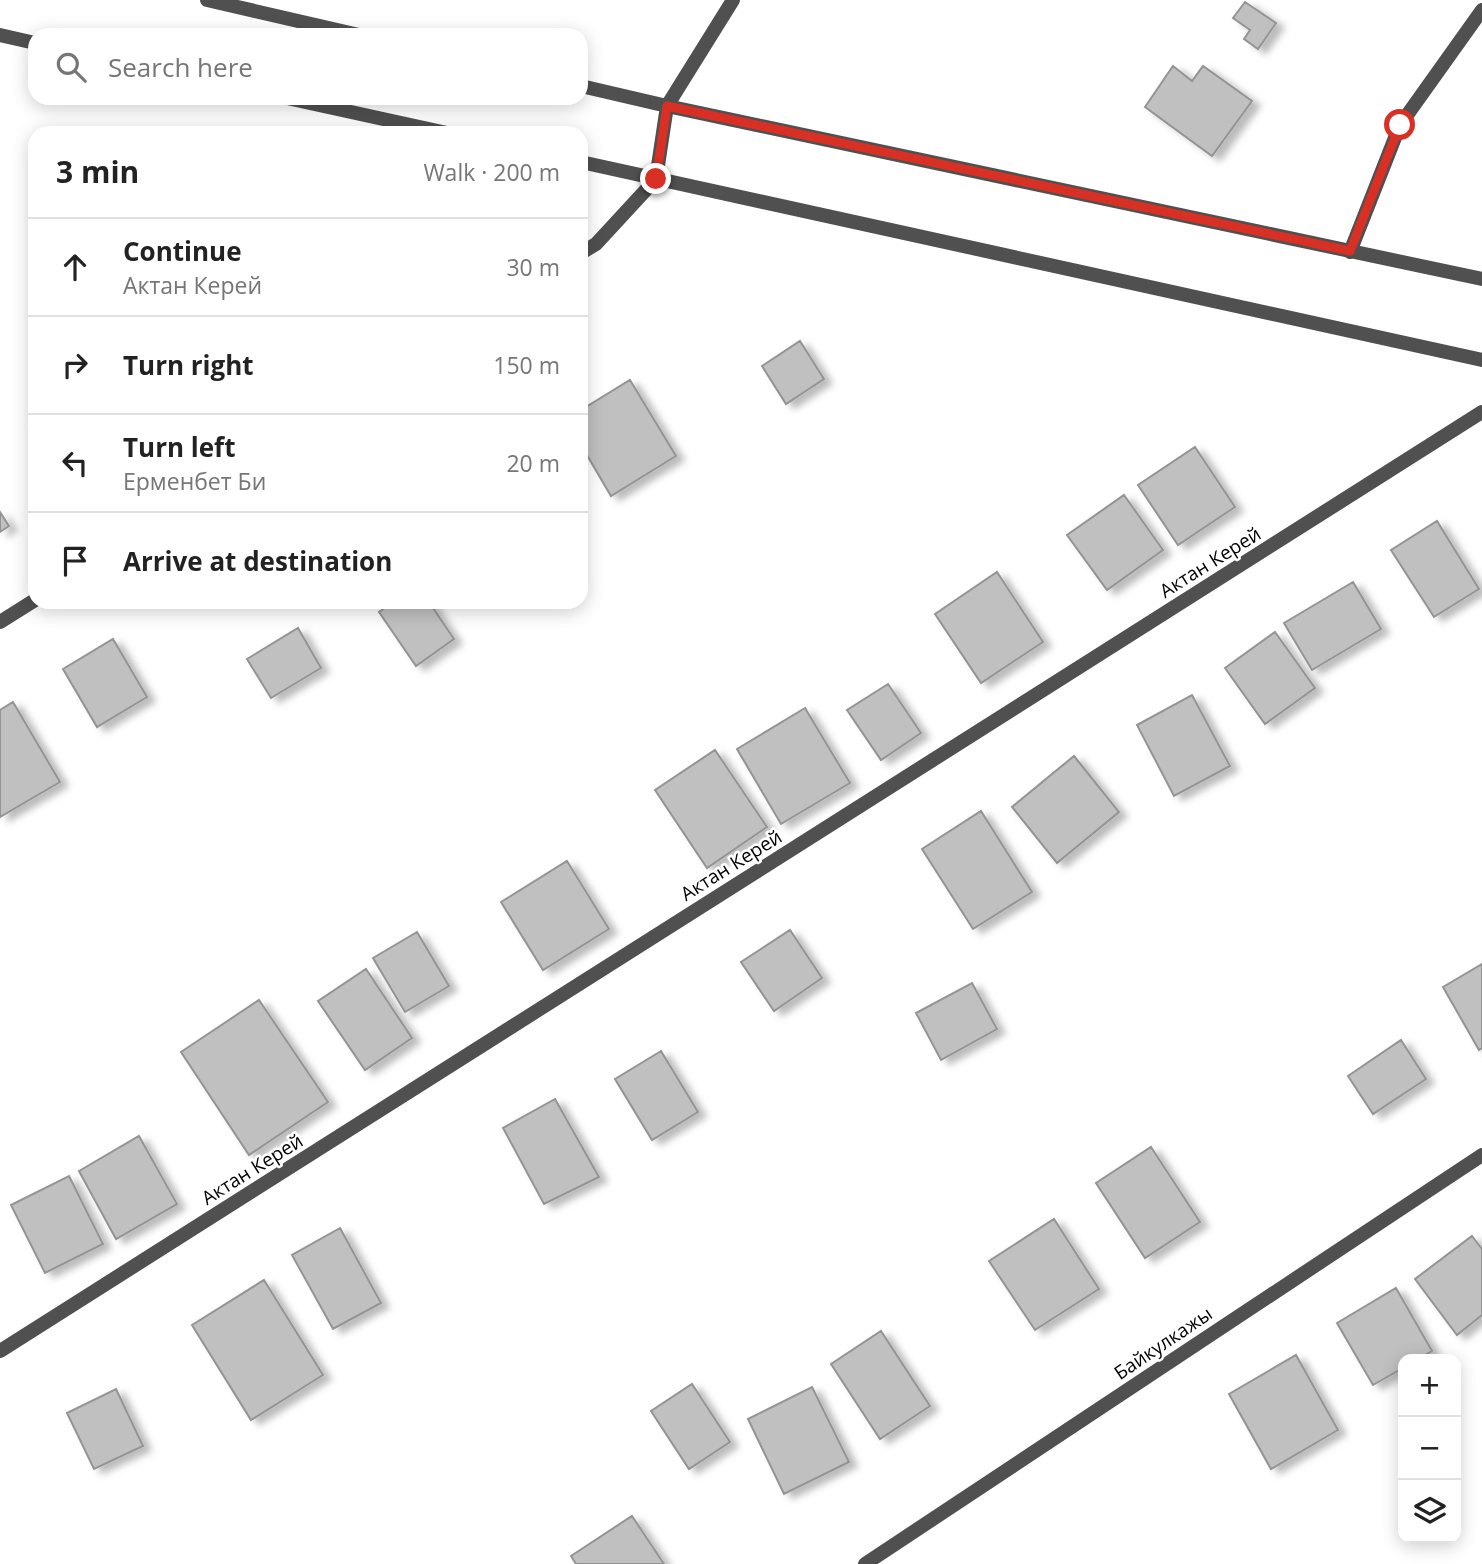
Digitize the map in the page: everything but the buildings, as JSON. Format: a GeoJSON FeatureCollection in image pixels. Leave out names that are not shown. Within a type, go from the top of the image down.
{"type":"FeatureCollection","features":[{"type":"Feature","properties":{"kind":"street"},"geometry":{"type":"LineString","coordinates":[[207,0],[329,28]]}},
{"type":"Feature","properties":{"kind":"street"},"geometry":{"type":"LineString","coordinates":[[588,249],[596,244],[656,179],[667,106],[733,0]]}},
{"type":"Feature","properties":{"kind":"street"},"geometry":{"type":"LineString","coordinates":[[1350,251],[1400,125],[1482,10]]}},
{"type":"Feature","properties":{"kind":"street"},"geometry":{"type":"LineString","coordinates":[[0,35],[28,41]]}},
{"type":"Feature","properties":{"kind":"street"},"geometry":{"type":"LineString","coordinates":[[588,88],[1482,279]]}},
{"type":"Feature","properties":{"kind":"street"},"geometry":{"type":"LineString","coordinates":[[319,105],[415,126]]}},
{"type":"Feature","properties":{"kind":"street"},"geometry":{"type":"LineString","coordinates":[[588,164],[1482,360]]}},
{"type":"Feature","properties":{"kind":"street","name":"Актан Керей"},"geometry":{"type":"LineString","coordinates":[[0,1351],[1482,412]]}},
{"type":"Feature","properties":{"kind":"street"},"geometry":{"type":"LineString","coordinates":[[0,622],[28,604]]}},
{"type":"Feature","properties":{"kind":"street","name":"Байкулкажы"},"geometry":{"type":"LineString","coordinates":[[865,1564],[1482,1155]]}},
{"type":"Feature","properties":{"kind":"route"},"geometry":{"type":"LineString","coordinates":[[656,179],[667,106],[1350,251],[1400,125]]}}]}
